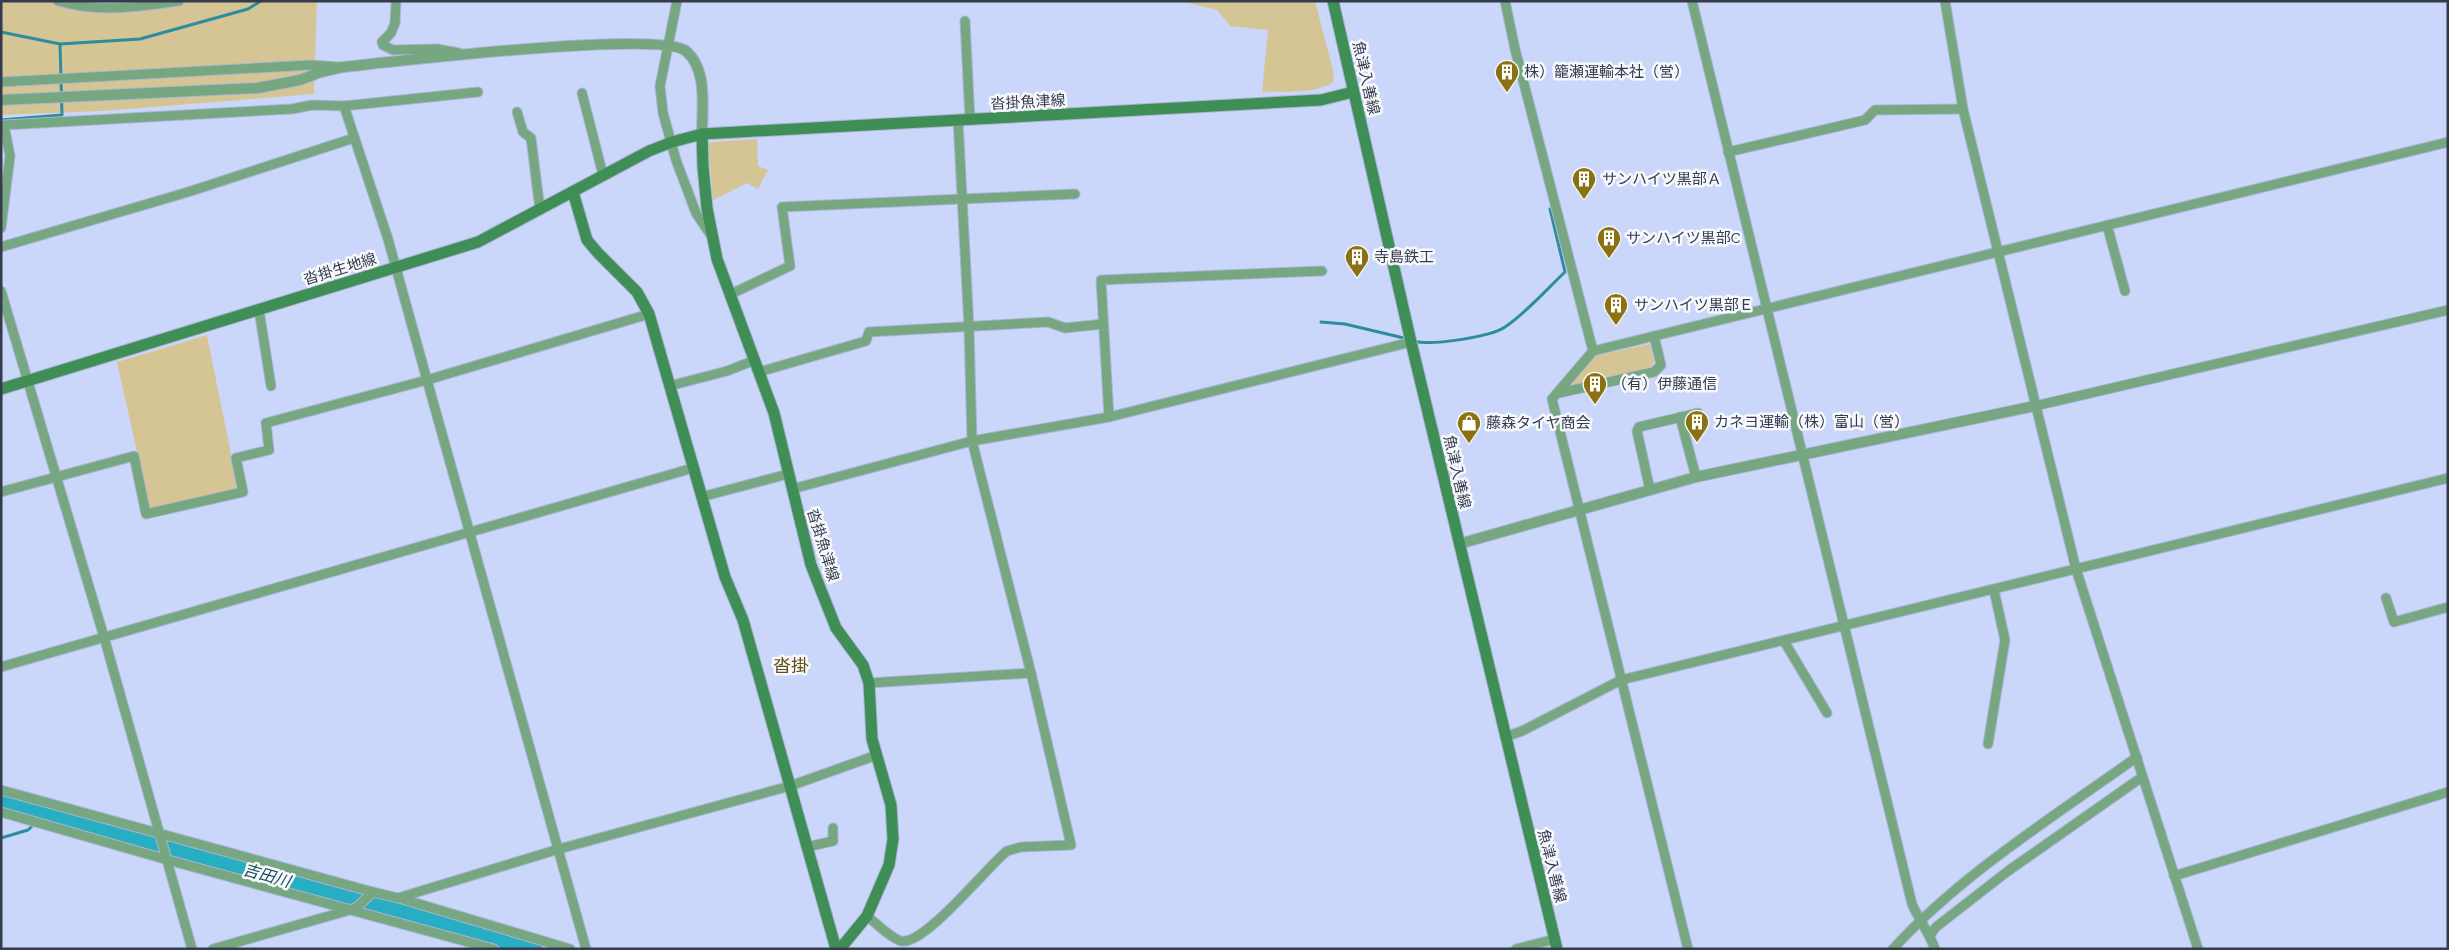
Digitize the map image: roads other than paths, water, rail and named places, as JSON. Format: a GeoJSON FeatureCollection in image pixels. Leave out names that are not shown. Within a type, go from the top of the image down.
{"type":"FeatureCollection","features":[{"type":"Feature","properties":{"kind":"main road","name":"魚津入善線"},"geometry":{"type":"LineString","coordinates":[[1333,1],[1410,342],[1556,944]]}},
{"type":"Feature","properties":{"kind":"main road","name":"沓掛魚津線"},"geometry":{"type":"LineString","coordinates":[[672,142],[702,134],[1320,100],[1353,92]]}},
{"type":"Feature","properties":{"kind":"main road","name":"沓掛魚津線"},"geometry":{"type":"LineString","coordinates":[[702,134],[702,167],[712,237],[718,259],[774,413],[811,565],[836,628],[863,665],[869,683],[872,739],[891,805],[893,839],[888,865],[867,916],[840,949]]}},
{"type":"Feature","properties":{"kind":"main road","name":"沓掛生地線"},"geometry":{"type":"LineString","coordinates":[[1,389],[478,242],[649,151],[672,142]]}},
{"type":"Feature","properties":{"kind":"main road"},"geometry":{"type":"LineString","coordinates":[[573,192],[587,240],[637,292],[649,314],[725,577],[743,620],[836,949]]}},
{"type":"Feature","properties":{"kind":"street"},"geometry":{"type":"LineString","coordinates":[[58,1],[80,8],[110,9],[179,1]]}},
{"type":"Feature","properties":{"kind":"street"},"geometry":{"type":"LineString","coordinates":[[396,1],[396,23],[391,33],[382,42],[383,45],[393,50],[437,49],[467,54]]}},
{"type":"Feature","properties":{"kind":"street"},"geometry":{"type":"LineString","coordinates":[[677,1],[670,45],[660,86],[663,113],[676,160],[696,213],[712,237]]}},
{"type":"Feature","properties":{"kind":"street"},"geometry":{"type":"LineString","coordinates":[[1505,1],[1517,59],[1593,351]]}},
{"type":"Feature","properties":{"kind":"street"},"geometry":{"type":"LineString","coordinates":[[1692,1],[1912,904],[1919,920],[1930,934],[1935,949]]}},
{"type":"Feature","properties":{"kind":"street"},"geometry":{"type":"LineString","coordinates":[[1944,1],[1963,109],[2000,252],[2035,406],[2076,569],[2198,949]]}},
{"type":"Feature","properties":{"kind":"street"},"geometry":{"type":"LineString","coordinates":[[965,21],[970,120]]}},
{"type":"Feature","properties":{"kind":"street"},"geometry":{"type":"LineString","coordinates":[[1,100],[258,88],[300,80],[321,72],[343,67],[467,54],[628,43],[670,45],[685,50],[694,60],[701,74],[702,134]]}},
{"type":"Feature","properties":{"kind":"street"},"geometry":{"type":"LineString","coordinates":[[1,82],[311,66],[343,67]]}},
{"type":"Feature","properties":{"kind":"street"},"geometry":{"type":"LineString","coordinates":[[1,228],[10,156],[2,126],[292,109],[312,105],[344,106],[478,92]]}},
{"type":"Feature","properties":{"kind":"street"},"geometry":{"type":"LineString","coordinates":[[582,93],[603,175]]}},
{"type":"Feature","properties":{"kind":"street"},"geometry":{"type":"LineString","coordinates":[[344,106],[396,268],[586,949]]}},
{"type":"Feature","properties":{"kind":"street"},"geometry":{"type":"LineString","coordinates":[[1728,152],[1865,120],[1875,110],[1963,109]]}},
{"type":"Feature","properties":{"kind":"street"},"geometry":{"type":"LineString","coordinates":[[517,112],[523,132],[531,138],[540,210]]}},
{"type":"Feature","properties":{"kind":"street"},"geometry":{"type":"LineString","coordinates":[[867,916],[900,940],[911,941],[928,931],[1007,851],[1021,847],[1071,845],[1031,673],[972,441],[969,328],[958,120]]}},
{"type":"Feature","properties":{"kind":"street"},"geometry":{"type":"LineString","coordinates":[[1,247],[188,192],[354,138]]}},
{"type":"Feature","properties":{"kind":"street"},"geometry":{"type":"LineString","coordinates":[[1688,949],[1552,400],[1593,351],[2448,142]]}},
{"type":"Feature","properties":{"kind":"street"},"geometry":{"type":"LineString","coordinates":[[732,294],[790,266],[782,207],[1075,194]]}},
{"type":"Feature","properties":{"kind":"street"},"geometry":{"type":"LineString","coordinates":[[2107,225],[2125,291]]}},
{"type":"Feature","properties":{"kind":"street"},"geometry":{"type":"LineString","coordinates":[[1109,416],[1101,280],[1322,271]]}},
{"type":"Feature","properties":{"kind":"street"},"geometry":{"type":"LineString","coordinates":[[1,292],[104,637],[192,949]]}},
{"type":"Feature","properties":{"kind":"street"},"geometry":{"type":"LineString","coordinates":[[259,310],[271,386]]}},
{"type":"Feature","properties":{"kind":"street"},"geometry":{"type":"LineString","coordinates":[[1459,544],[1696,478],[2035,406],[2448,310]]}},
{"type":"Feature","properties":{"kind":"street"},"geometry":{"type":"LineString","coordinates":[[1,492],[134,456],[146,514],[243,492],[236,458],[269,450],[266,423],[427,380],[649,314]]}},
{"type":"Feature","properties":{"kind":"street"},"geometry":{"type":"LineString","coordinates":[[760,372],[866,341],[868,332],[969,328],[1048,322],[1065,328],[1104,324]]}},
{"type":"Feature","properties":{"kind":"street"},"geometry":{"type":"LineString","coordinates":[[1559,393],[1654,372],[1661,365],[1654,336]]}},
{"type":"Feature","properties":{"kind":"street"},"geometry":{"type":"LineString","coordinates":[[792,489],[972,441],[1109,416],[1410,342]]}},
{"type":"Feature","properties":{"kind":"street"},"geometry":{"type":"LineString","coordinates":[[670,386],[727,371],[755,360]]}},
{"type":"Feature","properties":{"kind":"street"},"geometry":{"type":"LineString","coordinates":[[1650,490],[1637,431],[1639,427],[1698,412]]}},
{"type":"Feature","properties":{"kind":"street"},"geometry":{"type":"LineString","coordinates":[[1680,417],[1696,478]]}},
{"type":"Feature","properties":{"kind":"street"},"geometry":{"type":"LineString","coordinates":[[1,667],[693,468]]}},
{"type":"Feature","properties":{"kind":"street"},"geometry":{"type":"LineString","coordinates":[[702,497],[788,474]]}},
{"type":"Feature","properties":{"kind":"street"},"geometry":{"type":"LineString","coordinates":[[1505,736],[1522,731],[1621,680],[2448,478]]}},
{"type":"Feature","properties":{"kind":"street"},"geometry":{"type":"LineString","coordinates":[[1988,744],[2005,640],[1994,590]]}},
{"type":"Feature","properties":{"kind":"street"},"geometry":{"type":"LineString","coordinates":[[2386,598],[2394,622],[2448,607]]}},
{"type":"Feature","properties":{"kind":"street"},"geometry":{"type":"LineString","coordinates":[[1784,641],[1827,714]]}},
{"type":"Feature","properties":{"kind":"street"},"geometry":{"type":"LineString","coordinates":[[869,683],[1031,673]]}},
{"type":"Feature","properties":{"kind":"street"},"geometry":{"type":"LineString","coordinates":[[398,898],[559,849],[790,786],[877,755]]}},
{"type":"Feature","properties":{"kind":"street"},"geometry":{"type":"LineString","coordinates":[[1893,949],[1919,920],[2002,854],[2137,756]]}},
{"type":"Feature","properties":{"kind":"street"},"geometry":{"type":"LineString","coordinates":[[1930,934],[1936,927],[2008,871],[2142,777]]}},
{"type":"Feature","properties":{"kind":"street"},"geometry":{"type":"LineString","coordinates":[[1,790],[370,894],[398,898],[570,949]]}},
{"type":"Feature","properties":{"kind":"street"},"geometry":{"type":"LineString","coordinates":[[2174,876],[2448,792]]}},
{"type":"Feature","properties":{"kind":"street"},"geometry":{"type":"LineString","coordinates":[[1,812],[168,860],[354,908],[494,949]]}},
{"type":"Feature","properties":{"kind":"street"},"geometry":{"type":"LineString","coordinates":[[807,847],[833,841],[833,828]]}},
{"type":"Feature","properties":{"kind":"street"},"geometry":{"type":"LineString","coordinates":[[213,949],[354,908],[370,894]]}},
{"type":"Feature","properties":{"kind":"street"},"geometry":{"type":"LineString","coordinates":[[1516,949],[1556,944]]}},
{"type":"Feature","properties":{"kind":"waterway"},"geometry":{"type":"LineString","coordinates":[[1,32],[60,44],[140,39],[248,9],[261,1]]}},
{"type":"Feature","properties":{"kind":"waterway"},"geometry":{"type":"LineString","coordinates":[[1,120],[62,115],[60,44]]}},
{"type":"Feature","properties":{"kind":"waterway"},"geometry":{"type":"LineString","coordinates":[[1414,341],[1446,341],[1497,331],[1521,315],[1536,301],[1565,272],[1550,209]]}},
{"type":"Feature","properties":{"kind":"waterway"},"geometry":{"type":"LineString","coordinates":[[1321,322],[1345,324],[1408,339]]}},
{"type":"Feature","properties":{"kind":"waterway","name":"吉田川"},"geometry":{"type":"LineString","coordinates":[[1,801],[533,949]]}},
{"type":"Feature","properties":{"kind":"waterway"},"geometry":{"type":"LineString","coordinates":[[1,838],[28,830],[46,813]]}},
{"type":"Feature","properties":{"kind":"place","name":"株）籠瀬運輸本社（営）"},"geometry":{"type":"Point","coordinates":[1507,93]}},
{"type":"Feature","properties":{"kind":"place","name":"サンハイツ黒部Ａ"},"geometry":{"type":"Point","coordinates":[1584,200]}},
{"type":"Feature","properties":{"kind":"place","name":"サンハイツ黒部C"},"geometry":{"type":"Point","coordinates":[1609,259]}},
{"type":"Feature","properties":{"kind":"place","name":"寺島鉄工"},"geometry":{"type":"Point","coordinates":[1357,278]}},
{"type":"Feature","properties":{"kind":"place","name":"サンハイツ黒部Ｅ"},"geometry":{"type":"Point","coordinates":[1616,326]}},
{"type":"Feature","properties":{"kind":"place","name":"（有）伊藤通信"},"geometry":{"type":"Point","coordinates":[1595,405]}},
{"type":"Feature","properties":{"kind":"place","name":"カネヨ運輸（株）富山（営）"},"geometry":{"type":"Point","coordinates":[1697,443]}},
{"type":"Feature","properties":{"kind":"place","name":"藤森タイヤ商会"},"geometry":{"type":"Point","coordinates":[1469,444]}},
{"type":"Feature","properties":{"kind":"district","name":"沓掛"},"geometry":{"type":"Point","coordinates":[791,666]}}]}
